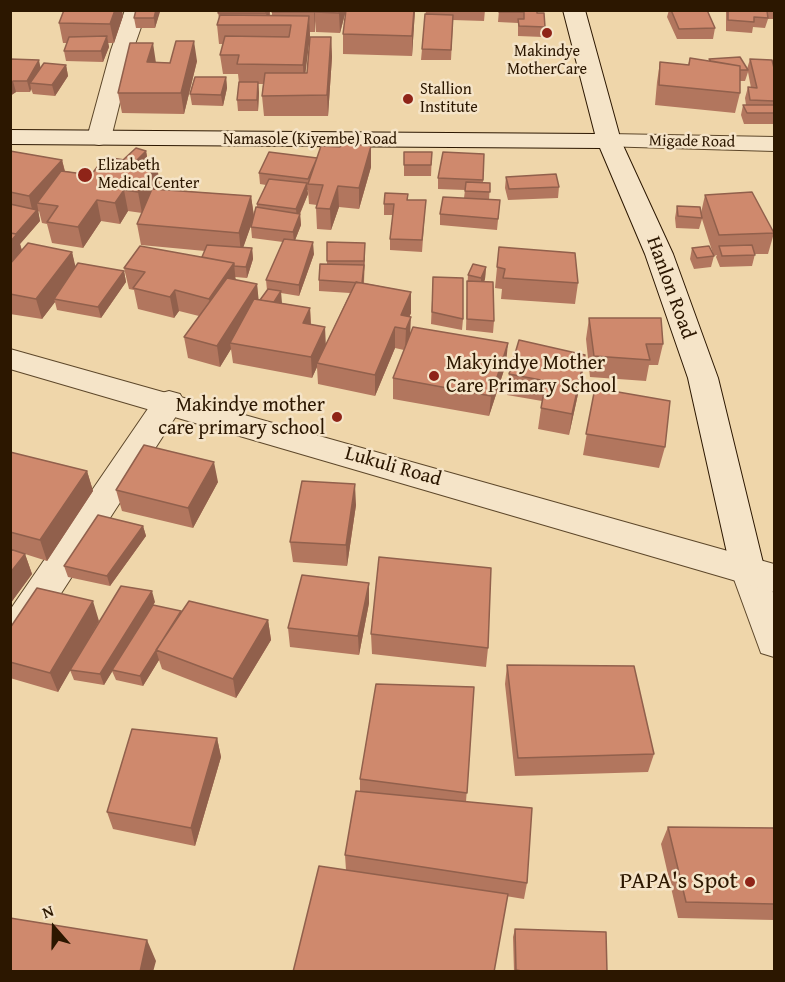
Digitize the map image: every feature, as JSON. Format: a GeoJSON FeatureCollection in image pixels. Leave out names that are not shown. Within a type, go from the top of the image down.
{"type":"FeatureCollection","features":[{"type":"Feature","properties":{"kind":"main road"},"geometry":{"type":"LineString","coordinates":[[99,138],[122,50],[136,10]]}},
{"type":"Feature","properties":{"kind":"main road","name":"Hanlon Road"},"geometry":{"type":"LineString","coordinates":[[574,10],[609,141],[659,254],[703,378],[761,574],[774,642]]}},
{"type":"Feature","properties":{"kind":"main road","name":"Namasole (Kiyembe) Road"},"geometry":{"type":"LineString","coordinates":[[10,137],[609,141]]}},
{"type":"Feature","properties":{"kind":"main road","name":"Migade Road"},"geometry":{"type":"LineString","coordinates":[[609,141],[774,144]]}},
{"type":"Feature","properties":{"kind":"main road","name":"Lukuli Road"},"geometry":{"type":"LineString","coordinates":[[10,359],[169,402],[761,574]]}},
{"type":"Feature","properties":{"kind":"main road"},"geometry":{"type":"LineString","coordinates":[[10,640],[169,402]]}},
{"type":"Feature","properties":{"kind":"building"},"geometry":{"type":"Polygon","coordinates":[[[64,10],[115,10],[110,24],[59,23],[64,10]]]}},
{"type":"Feature","properties":{"kind":"building"},"geometry":{"type":"Polygon","coordinates":[[[136,10],[156,10],[154,18],[134,18],[136,10]]]}},
{"type":"Feature","properties":{"kind":"building"},"geometry":{"type":"Polygon","coordinates":[[[219,10],[266,10],[266,13],[218,13],[219,10]]]}},
{"type":"Feature","properties":{"kind":"building"},"geometry":{"type":"Polygon","coordinates":[[[272,10],[314,10],[314,12],[272,12],[272,10]]]}},
{"type":"Feature","properties":{"kind":"building"},"geometry":{"type":"Polygon","coordinates":[[[316,10],[340,10],[339,13],[315,12],[316,10]]]}},
{"type":"Feature","properties":{"kind":"building"},"geometry":{"type":"Polygon","coordinates":[[[346,10],[414,10],[412,36],[343,34],[346,10]]]}},
{"type":"Feature","properties":{"kind":"building"},"geometry":{"type":"Polygon","coordinates":[[[499,10],[537,10],[537,13],[544,13],[545,27],[519,26],[518,19],[524,19],[524,12],[499,12],[499,10]]]}},
{"type":"Feature","properties":{"kind":"building"},"geometry":{"type":"Polygon","coordinates":[[[671,10],[707,10],[715,28],[679,29],[671,10]]]}},
{"type":"Feature","properties":{"kind":"building"},"geometry":{"type":"Polygon","coordinates":[[[728,10],[767,11],[768,18],[754,17],[754,22],[728,20],[728,10]]]}},
{"type":"Feature","properties":{"kind":"building"},"geometry":{"type":"Polygon","coordinates":[[[425,14],[453,15],[451,50],[422,49],[425,14]]]}},
{"type":"Feature","properties":{"kind":"building"},"geometry":{"type":"Polygon","coordinates":[[[220,15],[309,16],[303,65],[237,64],[239,55],[220,55],[225,36],[289,37],[291,25],[217,25],[220,15]]]}},
{"type":"Feature","properties":{"kind":"building"},"geometry":{"type":"Polygon","coordinates":[[[107,36],[101,51],[64,51],[69,37],[107,36]]]}},
{"type":"Feature","properties":{"kind":"building"},"geometry":{"type":"Polygon","coordinates":[[[310,37],[331,37],[327,95],[262,96],[265,73],[307,73],[310,37]]]}},
{"type":"Feature","properties":{"kind":"building"},"geometry":{"type":"Polygon","coordinates":[[[176,41],[194,41],[181,93],[118,93],[130,43],[153,43],[147,62],[170,63],[176,41]]]}},
{"type":"Feature","properties":{"kind":"building"},"geometry":{"type":"Polygon","coordinates":[[[740,57],[748,70],[740,70],[740,66],[709,59],[740,57]]]}},
{"type":"Feature","properties":{"kind":"building"},"geometry":{"type":"Polygon","coordinates":[[[690,58],[740,66],[740,93],[659,85],[660,62],[689,65],[690,58]]]}},
{"type":"Feature","properties":{"kind":"building"},"geometry":{"type":"Polygon","coordinates":[[[10,59],[39,60],[27,81],[10,83],[10,59]]]}},
{"type":"Feature","properties":{"kind":"building"},"geometry":{"type":"Polygon","coordinates":[[[750,59],[772,60],[774,101],[750,100],[748,87],[757,88],[750,59]]]}},
{"type":"Feature","properties":{"kind":"building"},"geometry":{"type":"Polygon","coordinates":[[[44,63],[66,65],[52,85],[30,83],[44,63]]]}},
{"type":"Feature","properties":{"kind":"building"},"geometry":{"type":"Polygon","coordinates":[[[195,77],[226,77],[221,95],[190,94],[195,77]]]}},
{"type":"Feature","properties":{"kind":"building"},"geometry":{"type":"Polygon","coordinates":[[[239,82],[258,82],[257,100],[237,100],[239,82]]]}},
{"type":"Feature","properties":{"kind":"building"},"geometry":{"type":"Polygon","coordinates":[[[743,105],[774,105],[774,113],[747,113],[743,105]]]}},
{"type":"Feature","properties":{"kind":"building"},"geometry":{"type":"Polygon","coordinates":[[[342,143],[371,146],[359,188],[338,186],[330,209],[316,208],[323,185],[308,184],[321,146],[340,147],[342,143]]]}},
{"type":"Feature","properties":{"kind":"building"},"geometry":{"type":"Polygon","coordinates":[[[136,148],[146,151],[135,162],[123,160],[136,148]]]}},
{"type":"Feature","properties":{"kind":"building"},"geometry":{"type":"Polygon","coordinates":[[[10,151],[62,160],[29,196],[10,192],[10,151]]]}},
{"type":"Feature","properties":{"kind":"building"},"geometry":{"type":"Polygon","coordinates":[[[269,152],[317,158],[308,179],[259,173],[269,152]]]}},
{"type":"Feature","properties":{"kind":"building"},"geometry":{"type":"Polygon","coordinates":[[[404,152],[432,152],[431,165],[404,165],[404,152]]]}},
{"type":"Feature","properties":{"kind":"building"},"geometry":{"type":"Polygon","coordinates":[[[443,152],[484,154],[483,180],[438,178],[443,152]]]}},
{"type":"Feature","properties":{"kind":"building"},"geometry":{"type":"Polygon","coordinates":[[[105,157],[157,165],[138,192],[124,190],[115,203],[97,200],[78,227],[47,222],[58,206],[37,203],[61,171],[91,175],[105,157]]]}},
{"type":"Feature","properties":{"kind":"building"},"geometry":{"type":"Polygon","coordinates":[[[556,174],[559,187],[509,189],[506,177],[556,174]]]}},
{"type":"Feature","properties":{"kind":"building"},"geometry":{"type":"Polygon","coordinates":[[[269,179],[307,183],[296,209],[257,204],[269,179]]]}},
{"type":"Feature","properties":{"kind":"building"},"geometry":{"type":"Polygon","coordinates":[[[466,182],[490,183],[490,192],[465,191],[466,182]]]}},
{"type":"Feature","properties":{"kind":"building"},"geometry":{"type":"Polygon","coordinates":[[[152,189],[251,196],[239,233],[137,224],[152,189]]]}},
{"type":"Feature","properties":{"kind":"building"},"geometry":{"type":"Polygon","coordinates":[[[752,192],[774,233],[719,235],[705,195],[752,192]]]}},
{"type":"Feature","properties":{"kind":"building"},"geometry":{"type":"Polygon","coordinates":[[[385,193],[408,194],[407,200],[426,200],[422,240],[390,239],[394,204],[384,204],[385,193]]]}},
{"type":"Feature","properties":{"kind":"building"},"geometry":{"type":"Polygon","coordinates":[[[443,197],[500,200],[498,219],[440,214],[443,197]]]}},
{"type":"Feature","properties":{"kind":"building"},"geometry":{"type":"Polygon","coordinates":[[[10,204],[37,210],[16,234],[10,233],[10,204]]]}},
{"type":"Feature","properties":{"kind":"building"},"geometry":{"type":"Polygon","coordinates":[[[677,206],[700,207],[702,218],[678,216],[677,206]]]}},
{"type":"Feature","properties":{"kind":"building"},"geometry":{"type":"Polygon","coordinates":[[[256,207],[300,214],[293,232],[251,227],[256,207]]]}},
{"type":"Feature","properties":{"kind":"building"},"geometry":{"type":"Polygon","coordinates":[[[10,233],[17,234],[10,242],[10,233]]]}},
{"type":"Feature","properties":{"kind":"building"},"geometry":{"type":"Polygon","coordinates":[[[284,239],[313,242],[299,285],[266,280],[284,239]]]}},
{"type":"Feature","properties":{"kind":"building"},"geometry":{"type":"Polygon","coordinates":[[[327,242],[365,243],[364,261],[327,261],[327,242]]]}},
{"type":"Feature","properties":{"kind":"building"},"geometry":{"type":"Polygon","coordinates":[[[28,243],[72,252],[36,299],[10,294],[10,264],[28,243]]]}},
{"type":"Feature","properties":{"kind":"building"},"geometry":{"type":"Polygon","coordinates":[[[207,245],[252,248],[246,267],[202,257],[207,245]]]}},
{"type":"Feature","properties":{"kind":"building"},"geometry":{"type":"Polygon","coordinates":[[[752,245],[755,255],[722,256],[719,246],[752,245]]]}},
{"type":"Feature","properties":{"kind":"building"},"geometry":{"type":"Polygon","coordinates":[[[140,246],[234,263],[209,299],[175,290],[170,297],[133,288],[145,272],[124,268],[140,246]]]}},
{"type":"Feature","properties":{"kind":"building"},"geometry":{"type":"Polygon","coordinates":[[[709,246],[714,256],[697,258],[692,248],[709,246]]]}},
{"type":"Feature","properties":{"kind":"building"},"geometry":{"type":"Polygon","coordinates":[[[499,247],[575,253],[578,283],[503,278],[505,269],[497,267],[499,247]]]}},
{"type":"Feature","properties":{"kind":"building"},"geometry":{"type":"Polygon","coordinates":[[[78,263],[124,271],[98,307],[54,299],[78,263]]]}},
{"type":"Feature","properties":{"kind":"building"},"geometry":{"type":"Polygon","coordinates":[[[320,264],[364,265],[362,283],[319,280],[320,264]]]}},
{"type":"Feature","properties":{"kind":"building"},"geometry":{"type":"Polygon","coordinates":[[[473,264],[486,267],[481,278],[468,275],[473,264]]]}},
{"type":"Feature","properties":{"kind":"building"},"geometry":{"type":"Polygon","coordinates":[[[433,277],[463,278],[463,319],[432,312],[433,277]]]}},
{"type":"Feature","properties":{"kind":"building"},"geometry":{"type":"Polygon","coordinates":[[[227,278],[257,284],[217,346],[184,337],[227,278]]]}},
{"type":"Feature","properties":{"kind":"building"},"geometry":{"type":"Polygon","coordinates":[[[467,281],[493,282],[494,321],[467,319],[467,281]]]}},
{"type":"Feature","properties":{"kind":"building"},"geometry":{"type":"Polygon","coordinates":[[[356,282],[411,292],[401,315],[411,317],[406,329],[395,327],[375,375],[317,363],[356,282]]]}},
{"type":"Feature","properties":{"kind":"building"},"geometry":{"type":"Polygon","coordinates":[[[268,289],[281,291],[274,302],[260,300],[268,289]]]}},
{"type":"Feature","properties":{"kind":"building"},"geometry":{"type":"Polygon","coordinates":[[[254,299],[310,308],[303,323],[325,327],[311,357],[230,343],[254,299]]]}},
{"type":"Feature","properties":{"kind":"building"},"geometry":{"type":"Polygon","coordinates":[[[589,318],[661,318],[663,344],[646,344],[650,360],[594,356],[589,318]]]}},
{"type":"Feature","properties":{"kind":"building"},"geometry":{"type":"Polygon","coordinates":[[[413,327],[508,343],[491,396],[393,378],[413,327]]]}},
{"type":"Feature","properties":{"kind":"building"},"geometry":{"type":"Polygon","coordinates":[[[519,340],[585,355],[572,414],[541,408],[546,381],[509,374],[519,340]]]}},
{"type":"Feature","properties":{"kind":"building"},"geometry":{"type":"Polygon","coordinates":[[[595,388],[670,401],[665,447],[586,434],[595,388]]]}},
{"type":"Feature","properties":{"kind":"building"},"geometry":{"type":"Polygon","coordinates":[[[144,445],[214,462],[188,508],[116,490],[144,445]]]}},
{"type":"Feature","properties":{"kind":"building"},"geometry":{"type":"Polygon","coordinates":[[[10,452],[87,471],[40,540],[10,532],[10,452]]]}},
{"type":"Feature","properties":{"kind":"building"},"geometry":{"type":"Polygon","coordinates":[[[302,481],[355,484],[346,545],[290,542],[302,481]]]}},
{"type":"Feature","properties":{"kind":"building"},"geometry":{"type":"Polygon","coordinates":[[[98,515],[143,526],[107,576],[64,566],[98,515]]]}},
{"type":"Feature","properties":{"kind":"building"},"geometry":{"type":"Polygon","coordinates":[[[10,549],[25,554],[10,573],[10,549]]]}},
{"type":"Feature","properties":{"kind":"building"},"geometry":{"type":"Polygon","coordinates":[[[379,557],[491,568],[488,648],[371,634],[379,557]]]}},
{"type":"Feature","properties":{"kind":"building"},"geometry":{"type":"Polygon","coordinates":[[[302,575],[369,583],[358,636],[288,628],[302,575]]]}},
{"type":"Feature","properties":{"kind":"building"},"geometry":{"type":"Polygon","coordinates":[[[121,586],[152,591],[100,674],[70,670],[121,586]]]}},
{"type":"Feature","properties":{"kind":"building"},"geometry":{"type":"Polygon","coordinates":[[[37,588],[93,601],[50,673],[10,662],[10,628],[37,588]]]}},
{"type":"Feature","properties":{"kind":"building"},"geometry":{"type":"Polygon","coordinates":[[[189,601],[268,620],[233,679],[156,650],[189,601]]]}},
{"type":"Feature","properties":{"kind":"building"},"geometry":{"type":"Polygon","coordinates":[[[153,605],[181,611],[140,676],[112,670],[153,605]]]}},
{"type":"Feature","properties":{"kind":"building"},"geometry":{"type":"Polygon","coordinates":[[[507,665],[634,666],[654,754],[518,758],[507,665]]]}},
{"type":"Feature","properties":{"kind":"building"},"geometry":{"type":"Polygon","coordinates":[[[376,684],[474,687],[467,793],[360,779],[376,684]]]}},
{"type":"Feature","properties":{"kind":"building"},"geometry":{"type":"Polygon","coordinates":[[[132,729],[217,738],[191,828],[107,812],[132,729]]]}},
{"type":"Feature","properties":{"kind":"building"},"geometry":{"type":"Polygon","coordinates":[[[356,791],[532,808],[527,883],[345,855],[356,791]]]}},
{"type":"Feature","properties":{"kind":"building"},"geometry":{"type":"Polygon","coordinates":[[[668,827],[774,828],[774,904],[686,902],[668,827]]]}},
{"type":"Feature","properties":{"kind":"building"},"geometry":{"type":"Polygon","coordinates":[[[319,866],[508,894],[494,972],[293,972],[319,866]]]}},
{"type":"Feature","properties":{"kind":"building"},"geometry":{"type":"Polygon","coordinates":[[[10,918],[147,940],[140,972],[10,972],[10,918]]]}},
{"type":"Feature","properties":{"kind":"building"},"geometry":{"type":"Polygon","coordinates":[[[515,929],[606,932],[607,972],[516,970],[515,929]]]}},
{"type":"Feature","properties":{"kind":"place","name":"Makindye MotherCare"},"geometry":{"type":"Point","coordinates":[547,33]}},
{"type":"Feature","properties":{"kind":"place","name":"Stallion Institute"},"geometry":{"type":"Point","coordinates":[408,99]}},
{"type":"Feature","properties":{"kind":"place","name":"Elizabeth Medical Center"},"geometry":{"type":"Point","coordinates":[85,175]}},
{"type":"Feature","properties":{"kind":"place","name":"Makyindye Mother Care Primary School"},"geometry":{"type":"Point","coordinates":[434,376]}},
{"type":"Feature","properties":{"kind":"place","name":"Makindye mother care primary school"},"geometry":{"type":"Point","coordinates":[337,417]}},
{"type":"Feature","properties":{"kind":"place","name":"PAPA's Spot"},"geometry":{"type":"Point","coordinates":[750,882]}}]}
